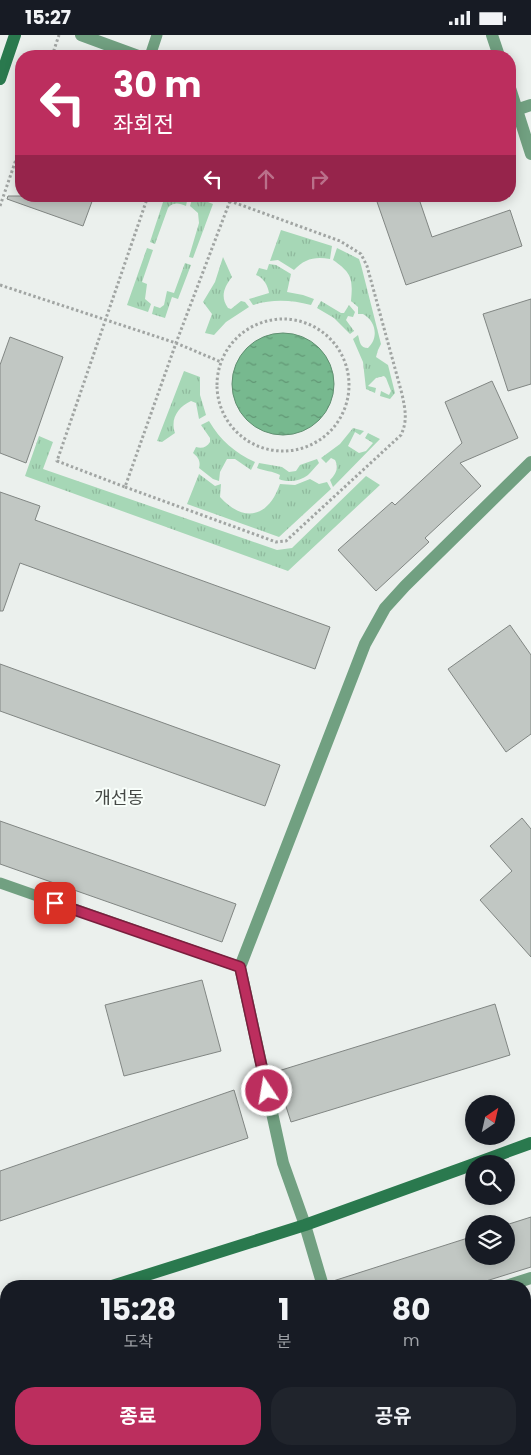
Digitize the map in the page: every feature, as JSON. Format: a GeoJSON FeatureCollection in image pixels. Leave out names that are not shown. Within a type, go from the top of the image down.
{"type":"FeatureCollection","features":[{"type":"Feature","properties":{"kind":"main road"},"geometry":{"type":"LineString","coordinates":[[0,79],[4,52],[15,35]]}},
{"type":"Feature","properties":{"kind":"main road"},"geometry":{"type":"LineString","coordinates":[[498,1155],[531,1143]]}},
{"type":"Feature","properties":{"kind":"main road"},"geometry":{"type":"LineString","coordinates":[[131,1280],[305,1225],[465,1167]]}},
{"type":"Feature","properties":{"kind":"street"},"geometry":{"type":"LineString","coordinates":[[81,35],[122,50]]}},
{"type":"Feature","properties":{"kind":"street"},"geometry":{"type":"LineString","coordinates":[[492,35],[497,50]]}},
{"type":"Feature","properties":{"kind":"street"},"geometry":{"type":"LineString","coordinates":[[516,110],[531,105]]}},
{"type":"Feature","properties":{"kind":"street"},"geometry":{"type":"LineString","coordinates":[[516,116],[531,155]]}},
{"type":"Feature","properties":{"kind":"street"},"geometry":{"type":"LineString","coordinates":[[321,1280],[305,1225],[283,1163],[240,967],[366,644],[385,608],[531,462]]}},
{"type":"Feature","properties":{"kind":"lane"},"geometry":{"type":"LineString","coordinates":[[152,50],[157,35]]}},
{"type":"Feature","properties":{"kind":"lane"},"geometry":{"type":"LineString","coordinates":[[0,883],[240,967]]}},
{"type":"Feature","properties":{"kind":"path"},"geometry":{"type":"LineString","coordinates":[[54,50],[59,35]]}},
{"type":"Feature","properties":{"kind":"path"},"geometry":{"type":"LineString","coordinates":[[0,206],[15,162]]}},
{"type":"Feature","properties":{"kind":"path"},"geometry":{"type":"LineString","coordinates":[[146,202],[57,461],[276,542],[286,541],[292,538],[401,435],[407,416],[367,266],[361,254],[340,241],[233,202]]}},
{"type":"Feature","properties":{"kind":"path"},"geometry":{"type":"LineString","coordinates":[[125,487],[176,343],[230,202]]}},
{"type":"Feature","properties":{"kind":"path"},"geometry":{"type":"LineString","coordinates":[[0,285],[176,343],[221,362]]}},
{"type":"Feature","properties":{"kind":"path"},"geometry":{"type":"LineString","coordinates":[[278,318],[306,322],[330,337],[345,361],[350,389],[346,407],[337,424],[316,443],[289,451],[261,447],[244,438],[225,417],[218,399],[217,390],[221,362],[236,338],[259,323],[278,318]]}},
{"type":"Feature","properties":{"kind":"green space"},"geometry":{"type":"Polygon","coordinates":[[[163,202],[187,202],[186,206],[176,204],[168,208],[155,244],[150,242],[163,202]]]}},
{"type":"Feature","properties":{"kind":"green space"},"geometry":{"type":"Polygon","coordinates":[[[191,202],[208,202],[213,204],[193,258],[189,257],[199,223],[198,213],[190,206],[191,202]]]}},
{"type":"Feature","properties":{"kind":"green space"},"geometry":{"type":"Polygon","coordinates":[[[281,230],[332,246],[330,259],[310,259],[294,270],[278,260],[270,261],[281,230]]]}},
{"type":"Feature","properties":{"kind":"green space"},"geometry":{"type":"Polygon","coordinates":[[[147,248],[153,250],[142,282],[147,284],[145,299],[151,304],[148,312],[127,305],[147,248]]]}},
{"type":"Feature","properties":{"kind":"green space"},"geometry":{"type":"Polygon","coordinates":[[[337,248],[359,259],[381,344],[376,357],[388,365],[395,393],[390,399],[380,396],[381,391],[389,395],[391,391],[384,376],[376,378],[368,386],[376,388],[375,393],[366,389],[363,362],[353,339],[358,335],[362,346],[368,348],[375,335],[373,325],[363,314],[358,314],[358,307],[351,301],[352,287],[350,277],[333,260],[337,248]]]}},
{"type":"Feature","properties":{"kind":"green space"},"geometry":{"type":"Polygon","coordinates":[[[223,257],[232,277],[224,292],[224,300],[228,308],[231,309],[241,301],[245,302],[249,307],[226,322],[214,335],[205,333],[212,314],[203,302],[215,282],[223,257]]]}},
{"type":"Feature","properties":{"kind":"green space"},"geometry":{"type":"Polygon","coordinates":[[[185,263],[191,265],[178,299],[172,297],[165,318],[152,314],[154,306],[160,308],[164,305],[167,291],[174,293],[185,263]]]}},
{"type":"Feature","properties":{"kind":"green space"},"geometry":{"type":"Polygon","coordinates":[[[269,264],[276,265],[291,274],[287,292],[314,299],[311,305],[282,301],[253,305],[249,299],[269,293],[265,283],[256,275],[259,268],[267,270],[269,264]]]}},
{"type":"Feature","properties":{"kind":"green space"},"geometry":{"type":"Polygon","coordinates":[[[321,301],[341,313],[344,313],[349,305],[355,312],[353,317],[348,316],[346,320],[354,331],[350,334],[334,318],[317,308],[321,301]]]}},
{"type":"Feature","properties":{"kind":"green space"},"geometry":{"type":"Polygon","coordinates":[[[184,371],[200,377],[200,395],[206,415],[199,419],[196,403],[191,401],[179,410],[174,418],[175,433],[162,442],[157,441],[184,371]]]}},
{"type":"Feature","properties":{"kind":"green space"},"geometry":{"type":"Polygon","coordinates":[[[209,421],[229,445],[255,462],[251,470],[235,459],[227,459],[220,472],[219,481],[213,479],[199,468],[199,459],[193,453],[196,447],[204,447],[210,442],[210,438],[201,425],[209,421]]]}},
{"type":"Feature","properties":{"kind":"green space"},"geometry":{"type":"Polygon","coordinates":[[[353,428],[364,431],[360,435],[355,432],[348,446],[359,453],[366,451],[373,443],[365,438],[368,433],[380,439],[333,487],[330,480],[336,471],[335,460],[331,458],[326,463],[321,458],[340,444],[353,428]]]}},
{"type":"Feature","properties":{"kind":"green space"},"geometry":{"type":"Polygon","coordinates":[[[39,436],[53,442],[43,469],[277,550],[292,548],[366,476],[380,485],[288,571],[25,476],[39,436]]]}},
{"type":"Feature","properties":{"kind":"green space"},"geometry":{"type":"Polygon","coordinates":[[[317,459],[319,463],[308,475],[294,481],[279,479],[280,475],[257,468],[259,463],[282,467],[289,472],[296,471],[300,465],[317,459]]]}},
{"type":"Feature","properties":{"kind":"green space"},"geometry":{"type":"Polygon","coordinates":[[[199,474],[215,486],[221,484],[220,497],[238,511],[246,513],[262,510],[269,504],[280,484],[295,485],[310,479],[319,484],[327,482],[331,489],[279,537],[187,504],[199,474]]]}},
{"type":"Feature","properties":{"kind":"water"},"geometry":{"type":"Polygon","coordinates":[[[283,333],[303,337],[319,348],[330,364],[334,384],[330,404],[319,420],[303,431],[283,435],[263,431],[247,420],[236,404],[232,384],[236,364],[247,348],[263,337],[283,333]]]}},
{"type":"Feature","properties":{"kind":"building"},"geometry":{"type":"Polygon","coordinates":[[[8,196],[15,196],[15,202],[7,199],[8,196]]]}},
{"type":"Feature","properties":{"kind":"building"},"geometry":{"type":"Polygon","coordinates":[[[15,202],[92,202],[83,226],[15,202]]]}},
{"type":"Feature","properties":{"kind":"building"},"geometry":{"type":"Polygon","coordinates":[[[377,202],[420,202],[432,237],[510,210],[522,246],[406,285],[377,202]]]}},
{"type":"Feature","properties":{"kind":"building"},"geometry":{"type":"Polygon","coordinates":[[[531,299],[531,384],[508,391],[483,314],[531,299]]]}},
{"type":"Feature","properties":{"kind":"building"},"geometry":{"type":"Polygon","coordinates":[[[10,337],[63,357],[26,463],[0,453],[0,365],[10,337]]]}},
{"type":"Feature","properties":{"kind":"building"},"geometry":{"type":"Polygon","coordinates":[[[492,381],[518,438],[460,463],[481,486],[425,538],[429,542],[376,591],[338,550],[392,502],[395,505],[462,443],[445,402],[492,381]]]}},
{"type":"Feature","properties":{"kind":"building"},"geometry":{"type":"Polygon","coordinates":[[[0,492],[40,506],[35,520],[330,627],[315,669],[20,563],[3,611],[0,611],[0,492]]]}},
{"type":"Feature","properties":{"kind":"building"},"geometry":{"type":"Polygon","coordinates":[[[510,625],[531,655],[531,734],[506,752],[448,669],[510,625]]]}},
{"type":"Feature","properties":{"kind":"building"},"geometry":{"type":"Polygon","coordinates":[[[0,664],[280,765],[265,806],[0,711],[0,664]]]}},
{"type":"Feature","properties":{"kind":"building"},"geometry":{"type":"Polygon","coordinates":[[[522,818],[531,829],[531,957],[480,900],[512,871],[490,846],[522,818]]]}},
{"type":"Feature","properties":{"kind":"building"},"geometry":{"type":"Polygon","coordinates":[[[0,821],[236,904],[222,942],[0,864],[0,821]]]}},
{"type":"Feature","properties":{"kind":"building"},"geometry":{"type":"Polygon","coordinates":[[[202,980],[221,1051],[124,1076],[105,1005],[202,980]]]}},
{"type":"Feature","properties":{"kind":"building"},"geometry":{"type":"Polygon","coordinates":[[[495,1004],[510,1055],[291,1122],[275,1072],[495,1004]]]}},
{"type":"Feature","properties":{"kind":"building"},"geometry":{"type":"Polygon","coordinates":[[[234,1090],[248,1138],[0,1221],[0,1171],[234,1090]]]}},
{"type":"Feature","properties":{"kind":"building"},"geometry":{"type":"Polygon","coordinates":[[[531,1217],[531,1267],[489,1280],[336,1280],[465,1239],[465,1265],[515,1265],[515,1222],[531,1217]]]}},
{"type":"Feature","properties":{"kind":"district","name":"개선동"},"geometry":{"type":"Point","coordinates":[119,798]}},
{"type":"Feature","properties":{"kind":"route"},"geometry":{"type":"LineString","coordinates":[[55,903],[240,967],[267,1091]]}}]}
